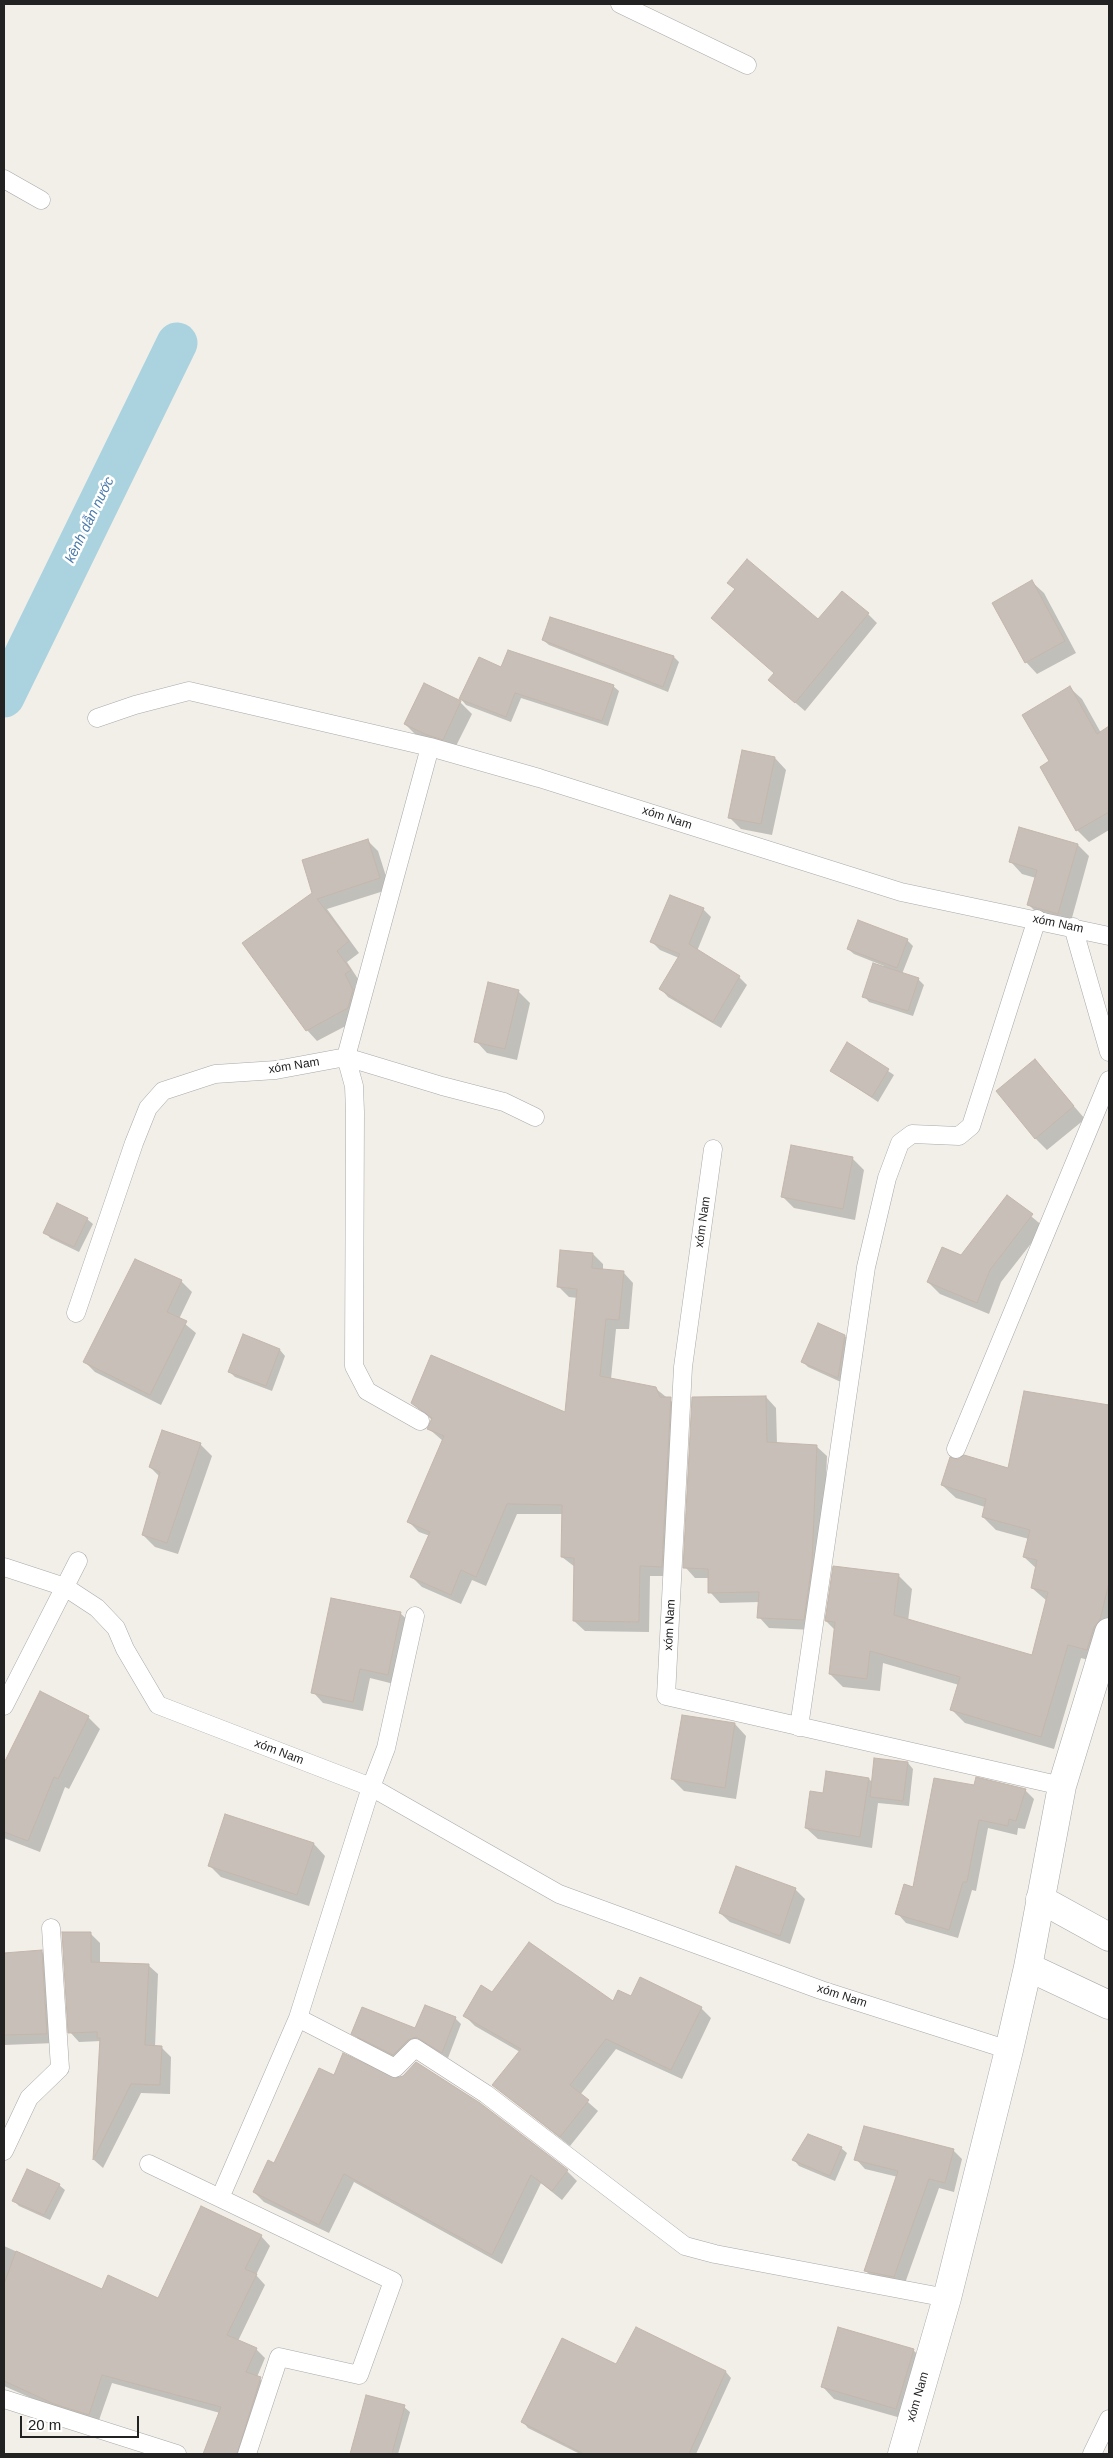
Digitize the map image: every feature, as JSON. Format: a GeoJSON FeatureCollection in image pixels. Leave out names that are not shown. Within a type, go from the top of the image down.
{"type":"FeatureCollection","features":[{"type":"Feature","properties":{"kind":"street","name":"xóm Nam"},"geometry":{"type":"LineString","coordinates":[[902,2454],[947,2298],[1009,2050],[1028,1967],[1062,1786],[1109,1632]]}},
{"type":"Feature","properties":{"kind":"street"},"geometry":{"type":"LineString","coordinates":[[1040,1900],[1109,1938]]}},
{"type":"Feature","properties":{"kind":"street"},"geometry":{"type":"LineString","coordinates":[[1028,1967],[1109,2005]]}},
{"type":"Feature","properties":{"kind":"lane"},"geometry":{"type":"LineString","coordinates":[[620,4],[747,65]]}},
{"type":"Feature","properties":{"kind":"lane"},"geometry":{"type":"LineString","coordinates":[[4,179],[41,200]]}},
{"type":"Feature","properties":{"kind":"lane","name":"xóm Nam"},"geometry":{"type":"LineString","coordinates":[[98,718],[135,705],[189,691],[430,747],[539,778],[901,892],[1037,919],[1109,936]]}},
{"type":"Feature","properties":{"kind":"lane"},"geometry":{"type":"LineString","coordinates":[[420,1421],[367,1391],[354,1366],[355,1112],[354,1086],[346,1057],[430,747]]}},
{"type":"Feature","properties":{"kind":"lane"},"geometry":{"type":"LineString","coordinates":[[799,1727],[866,1267],[887,1178],[900,1143],[912,1134],[959,1136],[971,1126],[1037,919]]}},
{"type":"Feature","properties":{"kind":"lane"},"geometry":{"type":"LineString","coordinates":[[1073,927],[1109,1052]]}},
{"type":"Feature","properties":{"kind":"lane"},"geometry":{"type":"LineString","coordinates":[[346,1057],[442,1086],[504,1102],[534,1117]]}},
{"type":"Feature","properties":{"kind":"lane","name":"xóm Nam"},"geometry":{"type":"LineString","coordinates":[[76,1313],[137,1134],[148,1108],[163,1091],[178,1084],[215,1074],[276,1070],[346,1057]]}},
{"type":"Feature","properties":{"kind":"lane"},"geometry":{"type":"LineString","coordinates":[[956,1449],[1109,1080]]}},
{"type":"Feature","properties":{"kind":"lane","name":"xóm Nam"},"geometry":{"type":"LineString","coordinates":[[713,1149],[683,1367],[666,1696],[1062,1786]]}},
{"type":"Feature","properties":{"kind":"lane"},"geometry":{"type":"LineString","coordinates":[[4,1706],[78,1560]]}},
{"type":"Feature","properties":{"kind":"lane"},"geometry":{"type":"LineString","coordinates":[[4,1566],[65,1587]]}},
{"type":"Feature","properties":{"kind":"lane","name":"xóm Nam"},"geometry":{"type":"LineString","coordinates":[[65,1587],[97,1608],[116,1628],[125,1649],[158,1705],[371,1787],[559,1894],[821,1990],[1009,2050]]}},
{"type":"Feature","properties":{"kind":"lane"},"geometry":{"type":"LineString","coordinates":[[220,2198],[298,2018],[371,1787],[386,1748],[415,1616]]}},
{"type":"Feature","properties":{"kind":"lane"},"geometry":{"type":"LineString","coordinates":[[4,2152],[29,2098],[60,2068],[51,1928]]}},
{"type":"Feature","properties":{"kind":"lane"},"geometry":{"type":"LineString","coordinates":[[298,2018],[395,2068],[415,2048],[486,2094],[685,2246],[715,2254],[947,2298]]}},
{"type":"Feature","properties":{"kind":"lane"},"geometry":{"type":"LineString","coordinates":[[149,2164],[393,2281],[359,2375],[279,2357],[247,2454]]}},
{"type":"Feature","properties":{"kind":"lane"},"geometry":{"type":"LineString","coordinates":[[4,2399],[154,2450],[177,2454]]}},
{"type":"Feature","properties":{"kind":"lane"},"geometry":{"type":"LineString","coordinates":[[1092,2454],[1109,2419]]}},
{"type":"Feature","properties":{"kind":"building"},"geometry":{"type":"Polygon","coordinates":[[[747,559],[818,619],[842,591],[869,613],[795,703],[768,680],[774,673],[711,618],[735,589],[727,583],[747,559]]]}},
{"type":"Feature","properties":{"kind":"building"},"geometry":{"type":"Polygon","coordinates":[[[1032,580],[1065,641],[1025,663],[992,603],[1032,580]]]}},
{"type":"Feature","properties":{"kind":"building"},"geometry":{"type":"Polygon","coordinates":[[[550,617],[674,656],[663,687],[542,640],[550,617]]]}},
{"type":"Feature","properties":{"kind":"building"},"geometry":{"type":"Polygon","coordinates":[[[508,650],[614,685],[602,721],[515,693],[506,717],[459,699],[479,657],[501,667],[508,650]]]}},
{"type":"Feature","properties":{"kind":"building"},"geometry":{"type":"Polygon","coordinates":[[[424,683],[461,701],[443,740],[404,724],[424,683]]]}},
{"type":"Feature","properties":{"kind":"building"},"geometry":{"type":"Polygon","coordinates":[[[1070,686],[1097,734],[1109,726],[1109,812],[1076,831],[1040,767],[1049,761],[1022,715],[1070,686]]]}},
{"type":"Feature","properties":{"kind":"building"},"geometry":{"type":"Polygon","coordinates":[[[742,750],[775,757],[761,824],[728,818],[742,750]]]}},
{"type":"Feature","properties":{"kind":"building"},"geometry":{"type":"Polygon","coordinates":[[[1019,827],[1078,844],[1058,914],[1027,905],[1037,870],[1009,862],[1019,827]]]}},
{"type":"Feature","properties":{"kind":"building"},"geometry":{"type":"Polygon","coordinates":[[[368,839],[380,878],[317,899],[349,941],[337,951],[351,970],[345,974],[353,990],[348,1008],[306,1031],[242,943],[312,893],[302,860],[368,839]]]}},
{"type":"Feature","properties":{"kind":"building"},"geometry":{"type":"Polygon","coordinates":[[[670,895],[704,908],[689,944],[740,976],[713,1022],[659,989],[680,954],[650,942],[670,895]]]}},
{"type":"Feature","properties":{"kind":"building"},"geometry":{"type":"Polygon","coordinates":[[[858,920],[908,939],[897,968],[847,949],[858,920]]]}},
{"type":"Feature","properties":{"kind":"building"},"geometry":{"type":"Polygon","coordinates":[[[873,963],[919,978],[908,1011],[862,997],[873,963]]]}},
{"type":"Feature","properties":{"kind":"building"},"geometry":{"type":"Polygon","coordinates":[[[488,982],[519,990],[505,1049],[474,1042],[488,982]]]}},
{"type":"Feature","properties":{"kind":"building"},"geometry":{"type":"Polygon","coordinates":[[[847,1042],[889,1069],[872,1097],[830,1071],[847,1042]]]}},
{"type":"Feature","properties":{"kind":"building"},"geometry":{"type":"Polygon","coordinates":[[[1035,1059],[1074,1106],[1035,1139],[996,1091],[1035,1059]]]}},
{"type":"Feature","properties":{"kind":"building"},"geometry":{"type":"Polygon","coordinates":[[[791,1145],[853,1157],[843,1209],[781,1197],[791,1145]]]}},
{"type":"Feature","properties":{"kind":"building"},"geometry":{"type":"Polygon","coordinates":[[[1007,1195],[1033,1214],[990,1270],[977,1303],[927,1282],[942,1247],[961,1255],[1007,1195]]]}},
{"type":"Feature","properties":{"kind":"building"},"geometry":{"type":"Polygon","coordinates":[[[57,1203],[88,1218],[74,1247],[43,1233],[57,1203]]]}},
{"type":"Feature","properties":{"kind":"building"},"geometry":{"type":"Polygon","coordinates":[[[560,1250],[593,1253],[592,1268],[624,1271],[619,1320],[606,1319],[600,1376],[656,1387],[660,1397],[671,1397],[662,1567],[640,1566],[639,1622],[573,1621],[574,1558],[561,1557],[562,1505],[507,1504],[476,1577],[461,1570],[451,1595],[410,1577],[430,1532],[407,1522],[444,1436],[427,1429],[432,1418],[411,1403],[431,1355],[565,1412],[577,1289],[557,1287],[560,1250]]]}},
{"type":"Feature","properties":{"kind":"building"},"geometry":{"type":"Polygon","coordinates":[[[135,1259],[182,1280],[167,1312],[187,1321],[150,1395],[83,1362],[135,1259]]]}},
{"type":"Feature","properties":{"kind":"building"},"geometry":{"type":"Polygon","coordinates":[[[818,1323],[845,1335],[838,1378],[801,1362],[818,1323]]]}},
{"type":"Feature","properties":{"kind":"building"},"geometry":{"type":"Polygon","coordinates":[[[243,1334],[280,1349],[266,1386],[228,1372],[243,1334]]]}},
{"type":"Feature","properties":{"kind":"building"},"geometry":{"type":"Polygon","coordinates":[[[1024,1391],[1109,1405],[1109,1583],[1100,1620],[1094,1627],[1087,1650],[1068,1645],[1041,1737],[950,1710],[960,1677],[870,1651],[867,1679],[829,1674],[835,1622],[825,1621],[833,1566],[899,1574],[894,1615],[1032,1655],[1048,1592],[1031,1588],[1037,1560],[1023,1557],[1030,1530],[982,1517],[986,1499],[941,1485],[950,1457],[958,1459],[964,1455],[1008,1468],[1024,1391]]]}},
{"type":"Feature","properties":{"kind":"building"},"geometry":{"type":"Polygon","coordinates":[[[766,1396],[767,1442],[817,1445],[812,1564],[804,1620],[757,1618],[759,1592],[708,1593],[708,1569],[683,1568],[692,1397],[766,1396]]]}},
{"type":"Feature","properties":{"kind":"building"},"geometry":{"type":"Polygon","coordinates":[[[162,1430],[201,1443],[167,1543],[142,1535],[160,1472],[149,1467],[162,1430]]]}},
{"type":"Feature","properties":{"kind":"building"},"geometry":{"type":"Polygon","coordinates":[[[331,1598],[401,1612],[388,1675],[360,1669],[353,1702],[311,1693],[331,1598]]]}},
{"type":"Feature","properties":{"kind":"building"},"geometry":{"type":"Polygon","coordinates":[[[40,1691],[89,1716],[58,1779],[54,1777],[28,1841],[4,1832],[4,1763],[40,1691]]]}},
{"type":"Feature","properties":{"kind":"building"},"geometry":{"type":"Polygon","coordinates":[[[682,1715],[735,1723],[725,1788],[671,1779],[682,1715]]]}},
{"type":"Feature","properties":{"kind":"building"},"geometry":{"type":"Polygon","coordinates":[[[874,1758],[908,1762],[903,1801],[870,1797],[874,1758]]]}},
{"type":"Feature","properties":{"kind":"building"},"geometry":{"type":"Polygon","coordinates":[[[826,1771],[869,1778],[860,1837],[805,1828],[810,1791],[823,1793],[826,1771]]]}},
{"type":"Feature","properties":{"kind":"building"},"geometry":{"type":"Polygon","coordinates":[[[976,1777],[1026,1789],[1016,1821],[1009,1819],[1008,1826],[979,1820],[967,1882],[963,1882],[949,1930],[895,1914],[904,1884],[913,1887],[934,1778],[974,1785],[976,1777]]]}},
{"type":"Feature","properties":{"kind":"building"},"geometry":{"type":"Polygon","coordinates":[[[225,1814],[314,1843],[297,1895],[208,1866],[225,1814]]]}},
{"type":"Feature","properties":{"kind":"building"},"geometry":{"type":"Polygon","coordinates":[[[736,1866],[796,1888],[780,1936],[719,1913],[736,1866]]]}},
{"type":"Feature","properties":{"kind":"building"},"geometry":{"type":"Polygon","coordinates":[[[62,1932],[91,1932],[91,1962],[149,1964],[145,2045],[162,2046],[160,2085],[131,2084],[93,2160],[100,2038],[97,2038],[97,2032],[68,2033],[62,1932]]]}},
{"type":"Feature","properties":{"kind":"building"},"geometry":{"type":"Polygon","coordinates":[[[529,1942],[613,2001],[618,1990],[631,1996],[640,1977],[702,2007],[671,2070],[606,2039],[570,2085],[589,2100],[560,2137],[492,2085],[521,2049],[463,2016],[481,1985],[492,1992],[529,1942]]]}},
{"type":"Feature","properties":{"kind":"building"},"geometry":{"type":"Polygon","coordinates":[[[42,1950],[47,2034],[4,2035],[4,1953],[42,1950]]]}},
{"type":"Feature","properties":{"kind":"building"},"geometry":{"type":"Polygon","coordinates":[[[425,2005],[456,2017],[442,2053],[416,2037],[408,2040],[393,2055],[351,2034],[362,2007],[415,2028],[425,2005]]]}},
{"type":"Feature","properties":{"kind":"building"},"geometry":{"type":"Polygon","coordinates":[[[343,2053],[396,2078],[403,2076],[416,2062],[480,2103],[568,2170],[552,2191],[531,2175],[492,2255],[344,2174],[319,2225],[253,2192],[268,2160],[274,2163],[319,2068],[334,2075],[343,2053]]]}},
{"type":"Feature","properties":{"kind":"building"},"geometry":{"type":"Polygon","coordinates":[[[864,2126],[954,2149],[945,2183],[929,2179],[894,2277],[864,2271],[898,2171],[854,2160],[864,2126]]]}},
{"type":"Feature","properties":{"kind":"building"},"geometry":{"type":"Polygon","coordinates":[[[808,2134],[842,2147],[830,2176],[792,2160],[808,2134]]]}},
{"type":"Feature","properties":{"kind":"building"},"geometry":{"type":"Polygon","coordinates":[[[27,2169],[60,2184],[44,2215],[12,2201],[27,2169]]]}},
{"type":"Feature","properties":{"kind":"building"},"geometry":{"type":"Polygon","coordinates":[[[201,2206],[262,2235],[245,2269],[257,2274],[227,2335],[257,2348],[246,2372],[261,2377],[237,2454],[203,2454],[221,2407],[102,2375],[89,2415],[54,2404],[4,2381],[4,2284],[16,2251],[102,2289],[108,2275],[158,2298],[201,2206]]]}},
{"type":"Feature","properties":{"kind":"building"},"geometry":{"type":"Polygon","coordinates":[[[636,2327],[726,2371],[689,2454],[584,2454],[521,2422],[562,2338],[616,2364],[636,2327]]]}},
{"type":"Feature","properties":{"kind":"building"},"geometry":{"type":"Polygon","coordinates":[[[838,2327],[914,2349],[896,2409],[821,2387],[838,2327]]]}},
{"type":"Feature","properties":{"kind":"building"},"geometry":{"type":"Polygon","coordinates":[[[366,2395],[405,2405],[392,2454],[350,2454],[366,2395]]]}},
{"type":"Feature","properties":{"kind":"waterway","name":"kênh dẫn nước"},"geometry":{"type":"LineString","coordinates":[[4,697],[177,343]]}}]}
